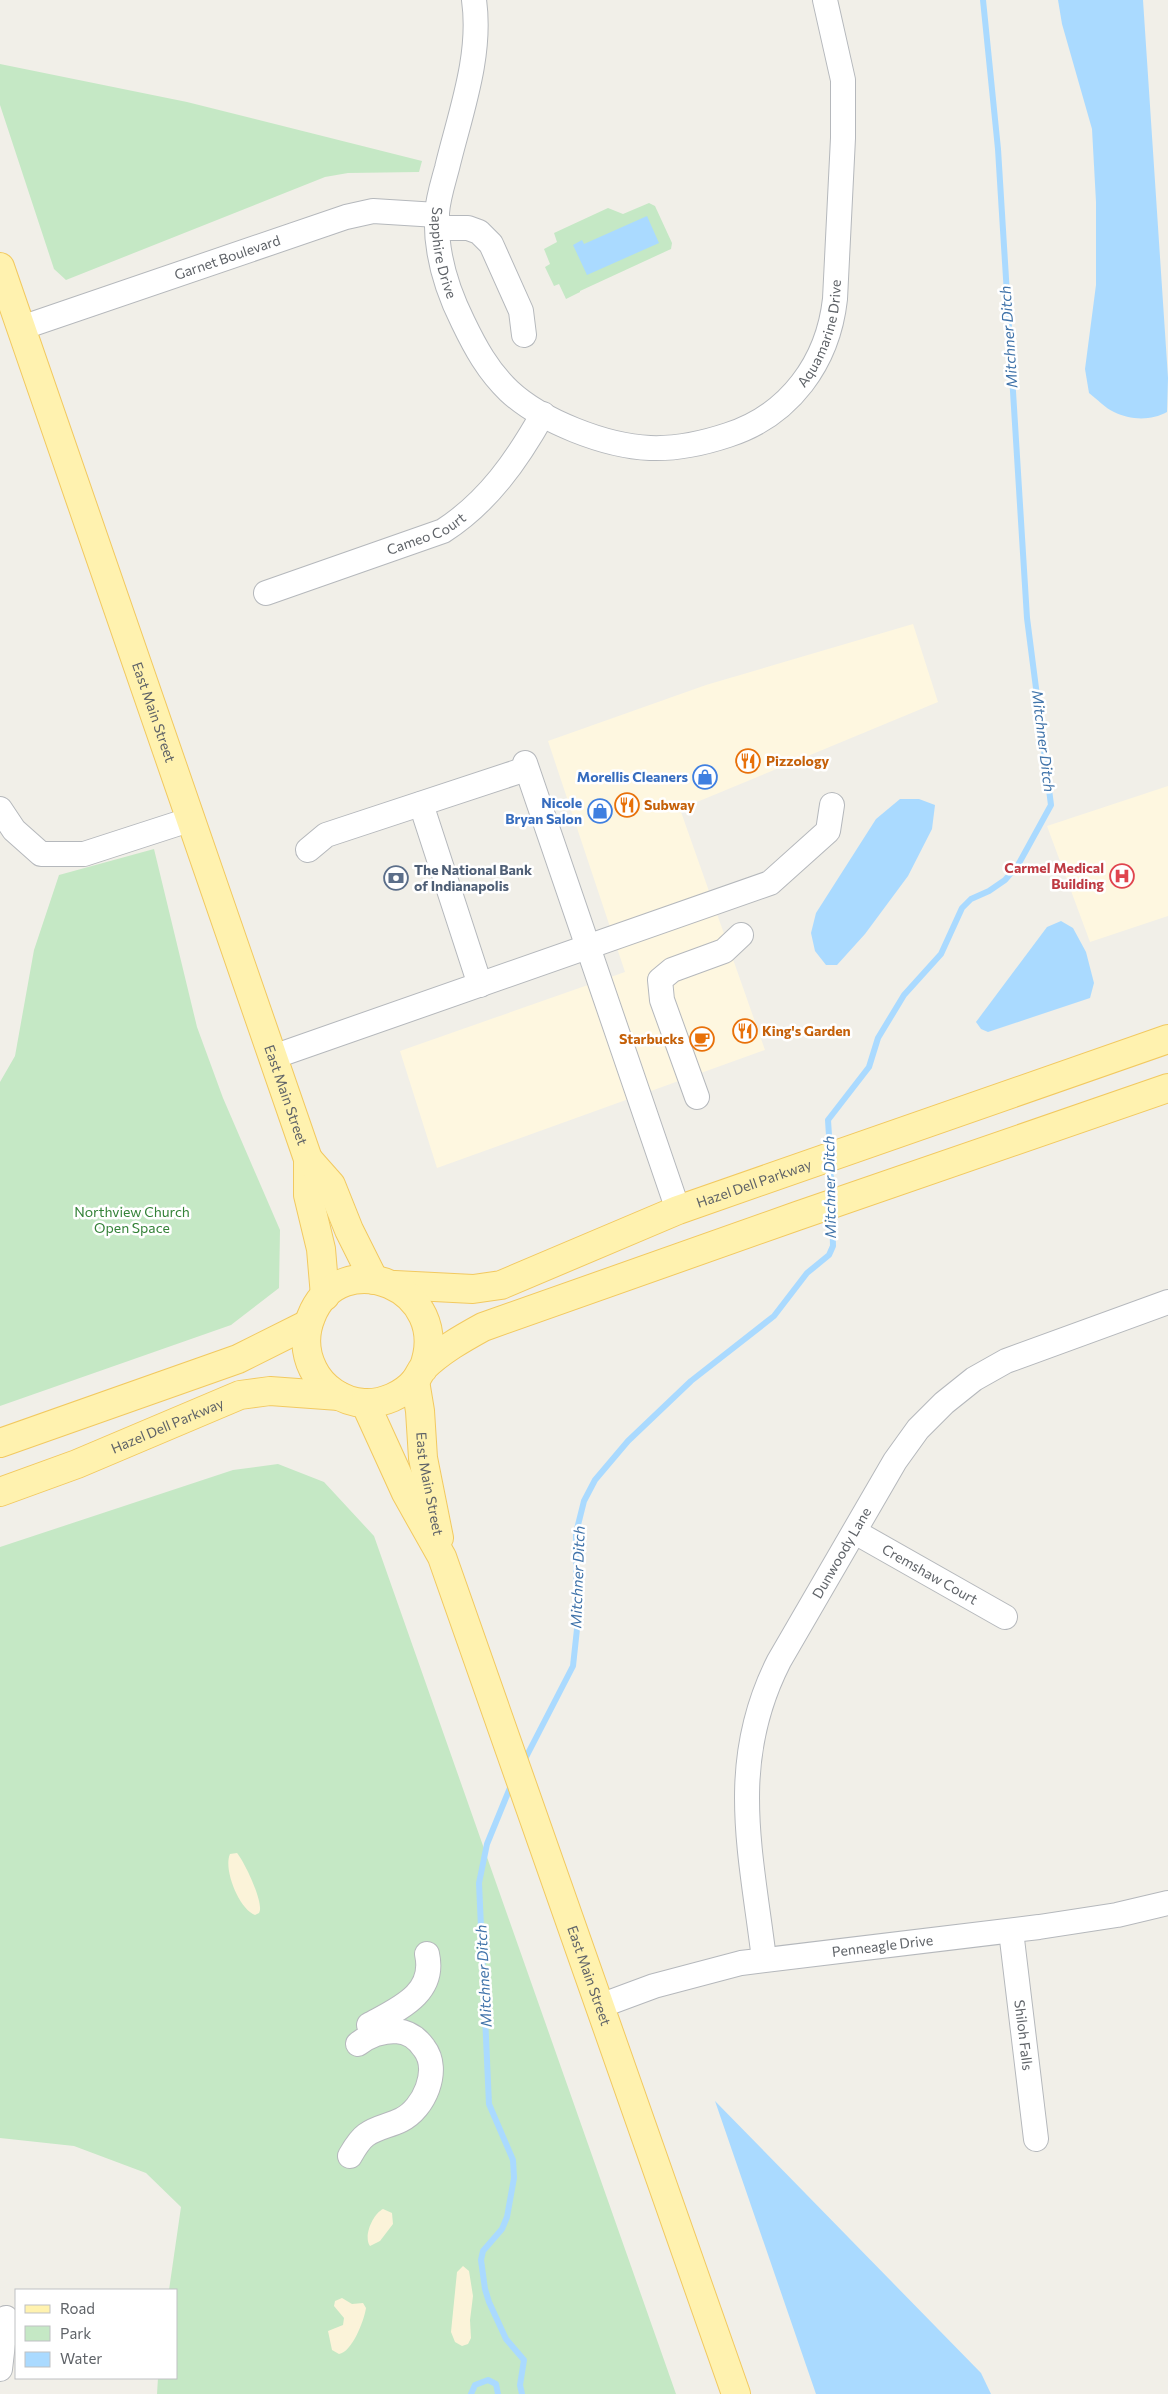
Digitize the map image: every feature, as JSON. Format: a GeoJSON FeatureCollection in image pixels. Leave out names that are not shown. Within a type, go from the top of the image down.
{"type":"FeatureCollection","features":[{"type":"Feature","properties":{"kind":"main road","name":"East Main Street"},"geometry":{"type":"LineString","coordinates":[[0,268],[308,1159],[308,1195],[321,1249],[325,1296]]}},
{"type":"Feature","properties":{"kind":"main road","name":"Hazel Dell Parkway"},"geometry":{"type":"LineString","coordinates":[[384,1282],[473,1289],[501,1285],[678,1210],[1168,1039]]}},
{"type":"Feature","properties":{"kind":"main road"},"geometry":{"type":"LineString","coordinates":[[419,1375],[429,1348],[427,1326],[424,1316],[412,1298],[384,1282],[358,1280],[343,1284],[325,1296],[312,1313],[308,1324],[306,1348],[309,1360],[320,1381],[352,1399],[392,1398],[460,1341],[483,1327],[1168,1088]]}},
{"type":"Feature","properties":{"kind":"main road","name":"East Main Street"},"geometry":{"type":"LineString","coordinates":[[308,1159],[331,1185],[349,1230],[384,1282]]}},
{"type":"Feature","properties":{"kind":"main road"},"geometry":{"type":"LineString","coordinates":[[0,1443],[238,1359],[308,1324]]}},
{"type":"Feature","properties":{"kind":"main road","name":"East Main Street"},"geometry":{"type":"LineString","coordinates":[[419,1375],[423,1458],[430,1484],[442,1556]]}},
{"type":"Feature","properties":{"kind":"main road","name":"Hazel Dell Parkway"},"geometry":{"type":"LineString","coordinates":[[0,1492],[77,1464],[240,1396],[270,1391],[352,1399]]}},
{"type":"Feature","properties":{"kind":"main road","name":"East Main Street"},"geometry":{"type":"LineString","coordinates":[[352,1399],[442,1556],[736,2394]]}},
{"type":"Feature","properties":{"kind":"street","name":"Sapphire Drive"},"geometry":{"type":"LineString","coordinates":[[474,0],[476,41],[437,222],[441,265],[447,285],[479,356],[510,392],[543,414]]}},
{"type":"Feature","properties":{"kind":"street","name":"Aquamarine Drive"},"geometry":{"type":"LineString","coordinates":[[543,414],[572,428],[621,444],[650,448],[678,446],[729,435],[756,422],[779,406],[803,384],[821,354],[832,325],[835,299],[843,138],[843,80],[825,0]]}},
{"type":"Feature","properties":{"kind":"street","name":"Garnet Boulevard"},"geometry":{"type":"LineString","coordinates":[[21,328],[346,217],[373,211],[468,228],[478,232],[491,244],[521,311],[524,335]]}},
{"type":"Feature","properties":{"kind":"street","name":"Cameo Court"},"geometry":{"type":"LineString","coordinates":[[266,593],[443,531],[464,518],[482,501],[502,477],[525,445],[543,414]]}},
{"type":"Feature","properties":{"kind":"street"},"geometry":{"type":"LineString","coordinates":[[308,850],[326,835],[421,804],[526,766],[678,1210]]}},
{"type":"Feature","properties":{"kind":"street"},"geometry":{"type":"LineString","coordinates":[[421,804],[480,985]]}},
{"type":"Feature","properties":{"kind":"street"},"geometry":{"type":"LineString","coordinates":[[273,1057],[770,883],[828,831],[832,805]]}},
{"type":"Feature","properties":{"kind":"street"},"geometry":{"type":"LineString","coordinates":[[0,808],[14,830],[41,854],[84,854],[192,820]]}},
{"type":"Feature","properties":{"kind":"street"},"geometry":{"type":"LineString","coordinates":[[697,1097],[662,1000],[660,980],[672,970],[724,950],[740,935]]}},
{"type":"Feature","properties":{"kind":"street","name":"Dunwoody Lane"},"geometry":{"type":"LineString","coordinates":[[764,1959],[746,1806],[746,1784],[752,1738],[764,1693],[772,1676],[895,1461],[918,1429],[944,1403],[974,1379],[1023,1354],[1168,1302]]}},
{"type":"Feature","properties":{"kind":"street","name":"Cremshaw Court"},"geometry":{"type":"LineString","coordinates":[[855,1532],[1005,1617]]}},
{"type":"Feature","properties":{"kind":"street","name":"Penneagle Drive"},"geometry":{"type":"LineString","coordinates":[[600,2006],[654,1986],[728,1966],[764,1959],[1011,1931],[1117,1915],[1168,1903]]}},
{"type":"Feature","properties":{"kind":"street","name":"Shiloh Falls"},"geometry":{"type":"LineString","coordinates":[[1011,1931],[1036,2140]]}},
{"type":"Feature","properties":{"kind":"street"},"geometry":{"type":"LineString","coordinates":[[350,2156],[364,2136],[379,2127],[402,2120],[412,2112],[427,2089],[431,2073],[427,2051],[418,2040],[408,2032],[381,2033],[367,2037],[363,2035],[418,1994],[427,1979],[427,1954]]}},
{"type":"Feature","properties":{"kind":"street"},"geometry":{"type":"LineString","coordinates":[[0,2369],[6,2318]]}},
{"type":"Feature","properties":{"kind":"shaded area"},"geometry":{"type":"Polygon","coordinates":[[[913,624],[938,702],[680,809],[765,1050],[437,1168],[400,1051],[625,972],[548,741],[706,685],[913,624]]]}},
{"type":"Feature","properties":{"kind":"shaded area","name":"Carmel Medical Building"},"geometry":{"type":"Polygon","coordinates":[[[1168,786],[1168,916],[1090,942],[1047,826],[1168,786]]]}},
{"type":"Feature","properties":{"kind":"green space"},"geometry":{"type":"Polygon","coordinates":[[[0,64],[187,102],[422,161],[419,172],[348,173],[325,177],[66,280],[54,269],[0,105],[0,64]]]}},
{"type":"Feature","properties":{"kind":"green space"},"geometry":{"type":"Polygon","coordinates":[[[649,203],[655,206],[672,243],[671,249],[566,299],[559,284],[554,286],[545,267],[550,264],[544,249],[557,242],[554,233],[608,208],[623,214],[649,203]]]}},
{"type":"Feature","properties":{"kind":"green space","name":"Northview Church Open Space"},"geometry":{"type":"Polygon","coordinates":[[[154,849],[197,1027],[223,1098],[280,1230],[279,1288],[231,1325],[0,1406],[0,1082],[15,1056],[34,950],[59,875],[154,849]]]}},
{"type":"Feature","properties":{"kind":"green space"},"geometry":{"type":"Polygon","coordinates":[[[278,1464],[324,1482],[374,1536],[676,2394],[157,2394],[158,2379],[178,2379],[178,2289],[169,2289],[181,2207],[146,2173],[74,2146],[0,2138],[0,1547],[233,1470],[278,1464]]]}},
{"type":"Feature","properties":{"kind":"sand"},"geometry":{"type":"Polygon","coordinates":[[[237,1853],[249,1873],[257,1892],[260,1908],[259,1913],[255,1915],[243,1905],[231,1878],[228,1861],[230,1854],[237,1853]]]}},
{"type":"Feature","properties":{"kind":"sand"},"geometry":{"type":"Polygon","coordinates":[[[383,2209],[392,2213],[393,2224],[380,2241],[370,2246],[368,2231],[376,2215],[383,2209]]]}},
{"type":"Feature","properties":{"kind":"sand"},"geometry":{"type":"Polygon","coordinates":[[[463,2266],[469,2271],[473,2296],[470,2320],[471,2338],[468,2344],[462,2346],[455,2342],[451,2332],[457,2272],[463,2266]]]}},
{"type":"Feature","properties":{"kind":"sand"},"geometry":{"type":"Polygon","coordinates":[[[342,2298],[352,2304],[363,2303],[366,2308],[360,2328],[353,2342],[344,2352],[339,2354],[332,2350],[328,2331],[343,2325],[344,2318],[334,2306],[335,2301],[342,2298]]]}},
{"type":"Feature","properties":{"kind":"water"},"geometry":{"type":"Polygon","coordinates":[[[1058,0],[1143,0],[1168,378],[1167,412],[1154,417],[1134,418],[1120,415],[1107,408],[1089,393],[1085,369],[1096,285],[1096,202],[1092,129],[1062,24],[1058,0]]]}},
{"type":"Feature","properties":{"kind":"water"},"geometry":{"type":"Polygon","coordinates":[[[647,216],[659,243],[587,275],[573,245],[582,240],[584,244],[647,216]]]}},
{"type":"Feature","properties":{"kind":"water"},"geometry":{"type":"Polygon","coordinates":[[[900,799],[919,799],[935,805],[932,829],[908,876],[865,934],[837,965],[826,965],[815,951],[811,933],[816,913],[876,819],[900,799]]]}},
{"type":"Feature","properties":{"kind":"water"},"geometry":{"type":"Polygon","coordinates":[[[1061,921],[1073,928],[1086,952],[1094,983],[1090,998],[988,1032],[981,1029],[976,1022],[1047,927],[1061,921]]]}},
{"type":"Feature","properties":{"kind":"water"},"geometry":{"type":"Polygon","coordinates":[[[715,2101],[981,2373],[991,2394],[816,2394],[715,2101]]]}},
{"type":"Feature","properties":{"kind":"waterway","name":"Mitchner Ditch"},"geometry":{"type":"LineString","coordinates":[[830,1151],[828,1120],[869,1067],[878,1038],[904,995],[941,954],[962,908],[971,899],[989,891],[1005,880],[1018,865],[1051,805],[1027,618],[998,149],[983,0]]}},
{"type":"Feature","properties":{"kind":"waterway","name":"Mitchner Ditch"},"geometry":{"type":"LineString","coordinates":[[830,1164],[832,1196]]}},
{"type":"Feature","properties":{"kind":"waterway","name":"Mitchner Ditch"},"geometry":{"type":"LineString","coordinates":[[523,1763],[573,1666],[577,1629],[576,1533],[584,1501],[595,1480],[628,1441],[691,1381],[774,1316],[807,1273],[829,1255],[833,1246],[832,1211]]}},
{"type":"Feature","properties":{"kind":"waterway","name":"Mitchner Ditch"},"geometry":{"type":"LineString","coordinates":[[512,1783],[487,1844],[479,1883],[489,2104],[513,2160],[514,2178],[507,2217],[502,2229],[483,2251],[481,2260],[489,2302],[506,2339],[524,2360],[520,2385],[522,2394]]}},
{"type":"Feature","properties":{"kind":"waterway","name":"Mitchner Ditch"},"geometry":{"type":"LineString","coordinates":[[471,2394],[475,2385],[488,2380],[496,2384],[498,2394]]}},
{"type":"Feature","properties":{"kind":"place","name":"Pizzology"},"geometry":{"type":"Point","coordinates":[748,761]}},
{"type":"Feature","properties":{"kind":"place","name":"Morellis Cleaners"},"geometry":{"type":"Point","coordinates":[705,777]}},
{"type":"Feature","properties":{"kind":"place","name":"Subway"},"geometry":{"type":"Point","coordinates":[627,805]}},
{"type":"Feature","properties":{"kind":"place","name":"Nicole Bryan Salon"},"geometry":{"type":"Point","coordinates":[600,811]}},
{"type":"Feature","properties":{"kind":"place","name":"Carmel Medical Building"},"geometry":{"type":"Point","coordinates":[1122,876]}},
{"type":"Feature","properties":{"kind":"place","name":"The National Bank of Indianapolis"},"geometry":{"type":"Point","coordinates":[396,878]}},
{"type":"Feature","properties":{"kind":"place","name":"King's Garden"},"geometry":{"type":"Point","coordinates":[745,1031]}},
{"type":"Feature","properties":{"kind":"place","name":"Starbucks"},"geometry":{"type":"Point","coordinates":[702,1039]}}]}
